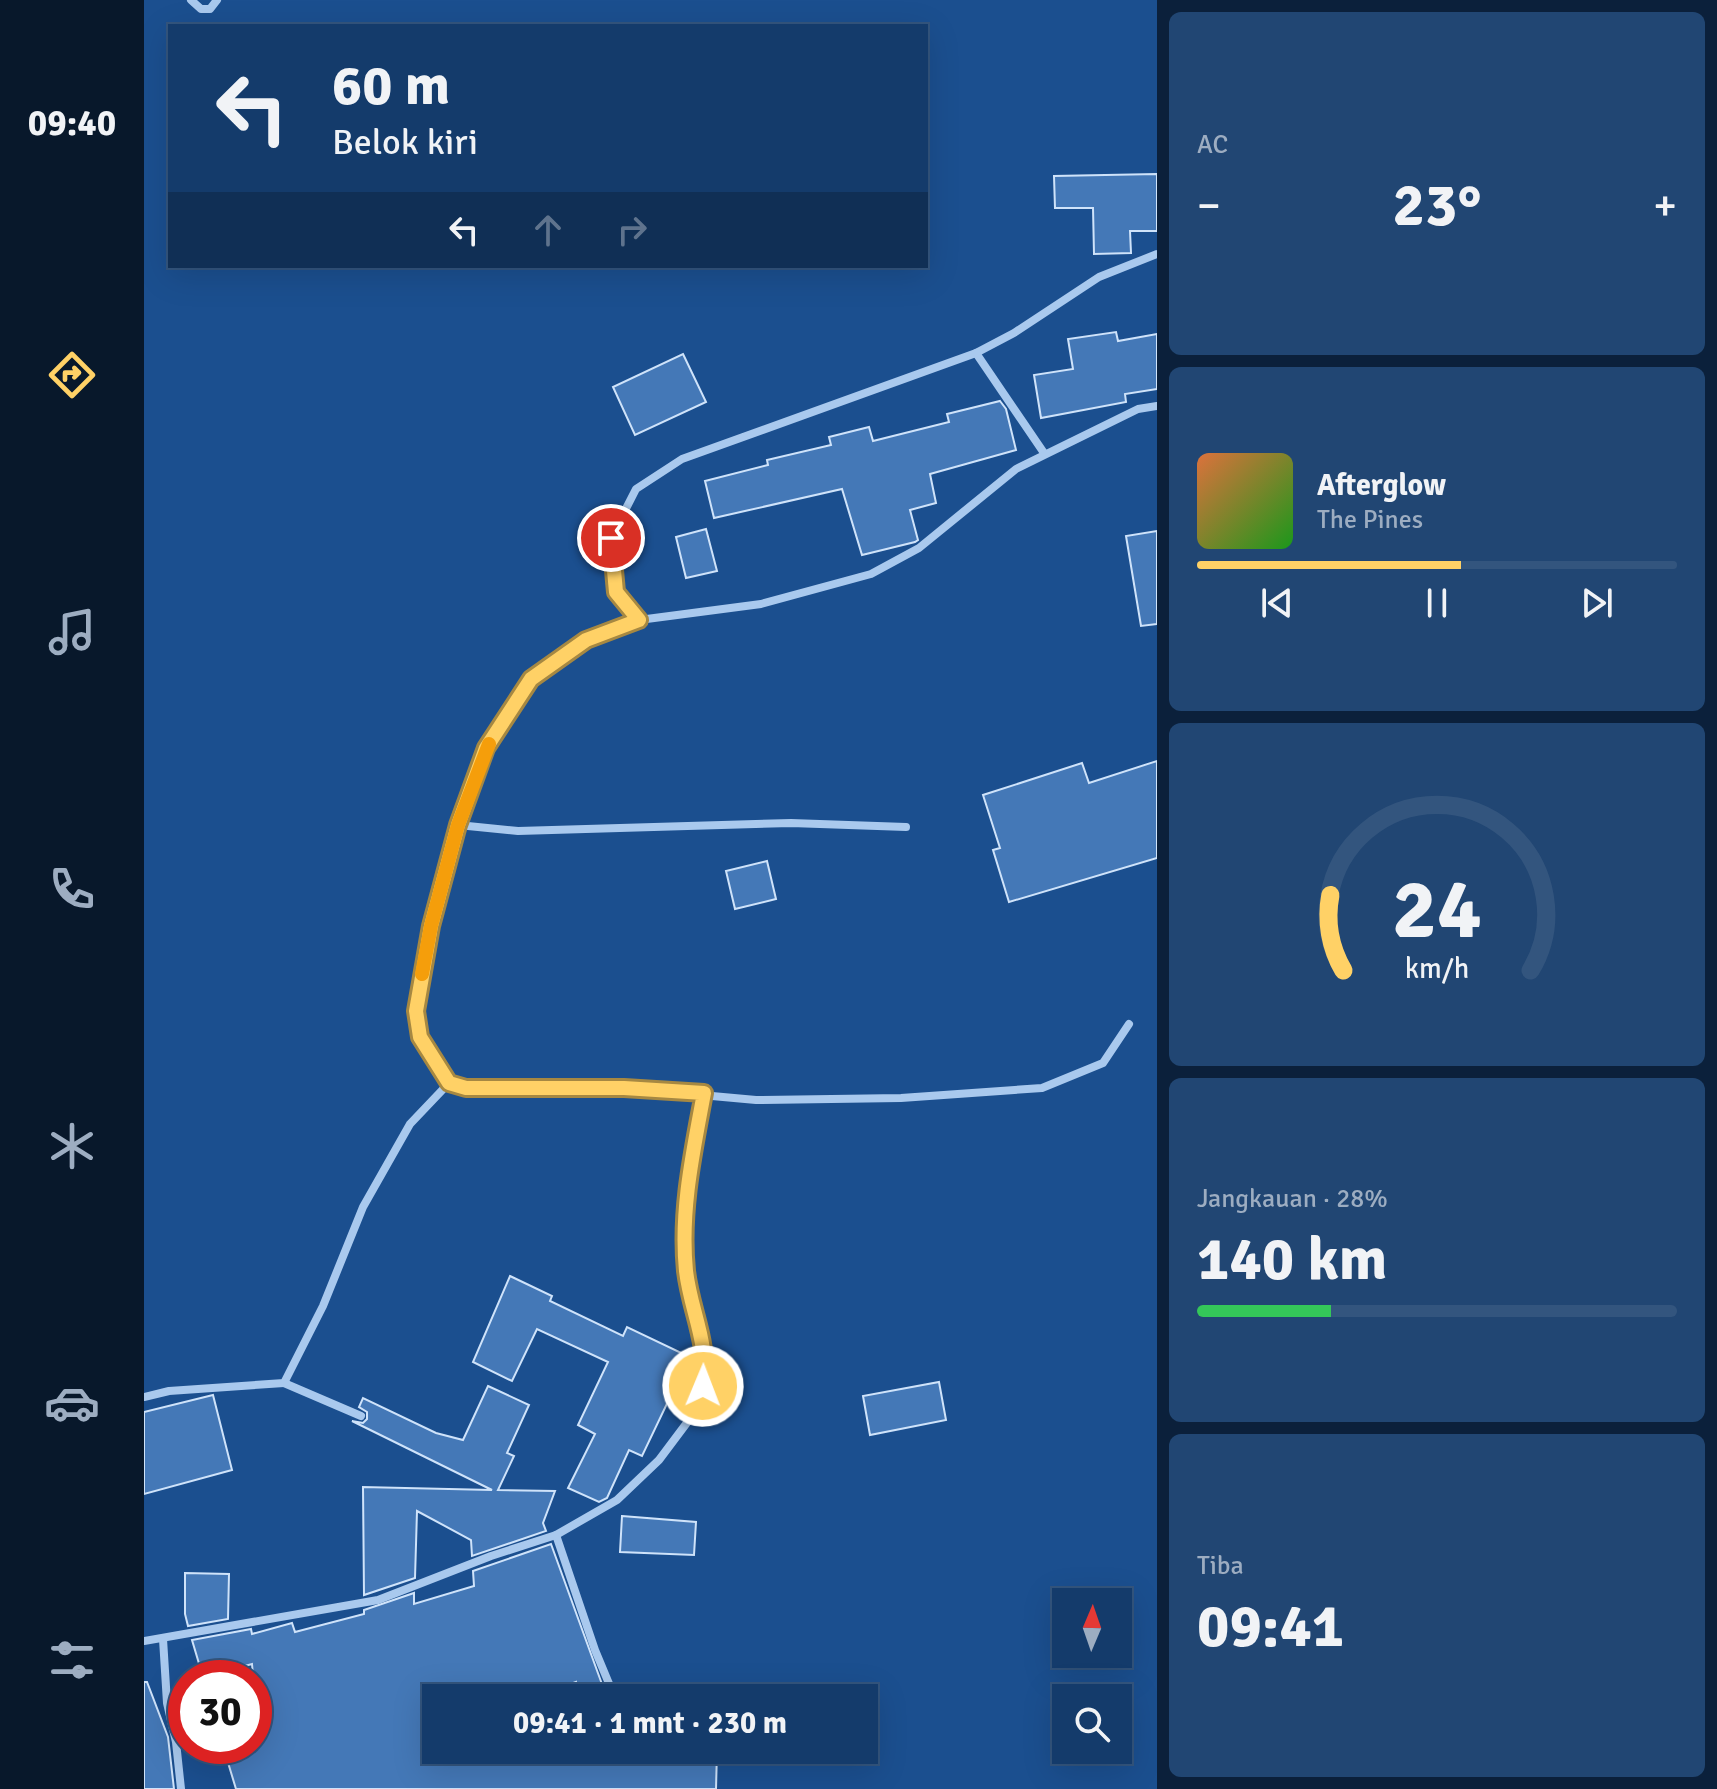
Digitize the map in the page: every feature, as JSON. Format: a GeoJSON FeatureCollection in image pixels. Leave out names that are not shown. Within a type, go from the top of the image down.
{"type":"FeatureCollection","features":[{"type":"Feature","properties":{"kind":"street"},"geometry":{"type":"LineString","coordinates":[[191,0],[201,9],[210,9],[217,0]]}},
{"type":"Feature","properties":{"kind":"street"},"geometry":{"type":"LineString","coordinates":[[639,620],[616,592],[611,538],[636,489],[682,459],[976,353],[1014,333],[1099,277],[1157,254]]}},
{"type":"Feature","properties":{"kind":"street"},"geometry":{"type":"LineString","coordinates":[[976,353],[1044,453]]}},
{"type":"Feature","properties":{"kind":"street"},"geometry":{"type":"LineString","coordinates":[[1129,1024],[1103,1063],[1042,1088],[901,1098],[756,1100],[624,1088],[466,1088],[449,1083],[420,1037],[416,1011],[431,926],[458,825],[486,748],[531,679],[586,640],[639,620],[761,604],[871,574],[919,548],[1016,469],[1138,409],[1157,406]]}},
{"type":"Feature","properties":{"kind":"street"},"geometry":{"type":"LineString","coordinates":[[458,825],[518,831],[791,823],[906,827]]}},
{"type":"Feature","properties":{"kind":"street"},"geometry":{"type":"LineString","coordinates":[[284,1383],[323,1306],[363,1207],[410,1124],[449,1083]]}},
{"type":"Feature","properties":{"kind":"street"},"geometry":{"type":"LineString","coordinates":[[144,1641],[378,1600],[491,1556],[556,1535],[617,1500],[659,1460],[692,1416],[703,1386],[706,1360],[686,1272],[686,1190],[704,1093]]}},
{"type":"Feature","properties":{"kind":"street"},"geometry":{"type":"LineString","coordinates":[[144,1397],[169,1391],[284,1383],[361,1416]]}},
{"type":"Feature","properties":{"kind":"street"},"geometry":{"type":"LineString","coordinates":[[556,1535],[609,1684]]}},
{"type":"Feature","properties":{"kind":"street"},"geometry":{"type":"LineString","coordinates":[[163,1639],[167,1703],[176,1742],[181,1789]]}},
{"type":"Feature","properties":{"kind":"building"},"geometry":{"type":"Polygon","coordinates":[[[1157,174],[1157,231],[1130,231],[1131,253],[1094,254],[1093,208],[1055,208],[1054,176],[1157,174]]]}},
{"type":"Feature","properties":{"kind":"building"},"geometry":{"type":"Polygon","coordinates":[[[1116,332],[1118,341],[1157,334],[1157,389],[1125,394],[1126,402],[1041,418],[1034,375],[1073,369],[1068,339],[1116,332]]]}},
{"type":"Feature","properties":{"kind":"building"},"geometry":{"type":"Polygon","coordinates":[[[683,354],[706,402],[635,435],[613,387],[683,354]]]}},
{"type":"Feature","properties":{"kind":"building"},"geometry":{"type":"Polygon","coordinates":[[[1000,401],[1006,409],[1016,450],[930,474],[936,503],[910,510],[918,540],[915,542],[862,555],[842,489],[714,518],[705,481],[768,465],[767,460],[831,445],[829,437],[869,427],[873,441],[949,422],[947,414],[1000,401]]]}},
{"type":"Feature","properties":{"kind":"building"},"geometry":{"type":"Polygon","coordinates":[[[706,529],[717,571],[686,578],[676,537],[706,529]]]}},
{"type":"Feature","properties":{"kind":"building"},"geometry":{"type":"Polygon","coordinates":[[[1157,531],[1157,624],[1141,626],[1126,536],[1157,531]]]}},
{"type":"Feature","properties":{"kind":"building"},"geometry":{"type":"Polygon","coordinates":[[[1157,761],[1157,858],[1009,902],[993,850],[1000,848],[983,795],[1082,763],[1089,783],[1157,761]]]}},
{"type":"Feature","properties":{"kind":"building"},"geometry":{"type":"Polygon","coordinates":[[[767,861],[776,899],[735,909],[726,871],[767,861]]]}},
{"type":"Feature","properties":{"kind":"building"},"geometry":{"type":"Polygon","coordinates":[[[510,1276],[552,1296],[550,1301],[623,1336],[627,1327],[696,1360],[680,1394],[673,1391],[642,1456],[629,1450],[607,1498],[599,1502],[568,1488],[595,1434],[578,1425],[608,1362],[537,1329],[512,1381],[473,1362],[510,1276]]]}},
{"type":"Feature","properties":{"kind":"building"},"geometry":{"type":"Polygon","coordinates":[[[939,1382],[946,1420],[870,1435],[863,1396],[939,1382]]]}},
{"type":"Feature","properties":{"kind":"building"},"geometry":{"type":"Polygon","coordinates":[[[488,1386],[529,1405],[507,1453],[514,1456],[498,1490],[555,1491],[543,1523],[546,1531],[472,1556],[471,1540],[417,1511],[415,1578],[364,1595],[363,1487],[492,1490],[352,1421],[363,1423],[367,1419],[367,1412],[359,1407],[363,1398],[436,1433],[463,1440],[488,1386]]]}},
{"type":"Feature","properties":{"kind":"building"},"geometry":{"type":"Polygon","coordinates":[[[213,1395],[232,1470],[144,1494],[144,1412],[213,1395]]]}},
{"type":"Feature","properties":{"kind":"building"},"geometry":{"type":"Polygon","coordinates":[[[622,1516],[696,1522],[694,1555],[620,1552],[622,1516]]]}},
{"type":"Feature","properties":{"kind":"building"},"geometry":{"type":"Polygon","coordinates":[[[551,1544],[602,1684],[422,1684],[422,1764],[717,1764],[716,1789],[236,1789],[228,1764],[272,1764],[272,1660],[198,1660],[192,1640],[251,1629],[252,1634],[292,1623],[295,1632],[364,1614],[364,1610],[414,1593],[414,1604],[474,1586],[473,1571],[551,1544]]]}},
{"type":"Feature","properties":{"kind":"building"},"geometry":{"type":"Polygon","coordinates":[[[185,1573],[229,1574],[228,1619],[188,1626],[185,1573]]]}},
{"type":"Feature","properties":{"kind":"building"},"geometry":{"type":"Polygon","coordinates":[[[144,1682],[147,1682],[168,1737],[168,1764],[171,1764],[174,1789],[144,1789],[144,1682]]]}},
{"type":"Feature","properties":{"kind":"slow traffic"},"geometry":{"type":"LineString","coordinates":[[422,974],[431,926],[458,825],[489,744]]}},
{"type":"Feature","properties":{"kind":"route"},"geometry":{"type":"LineString","coordinates":[[611,538],[616,592],[639,620],[586,640],[531,679],[486,748],[458,825],[431,926],[416,1011],[420,1037],[449,1083],[466,1088],[624,1088],[704,1093],[686,1190],[686,1272],[706,1360],[703,1386]]}}]}
